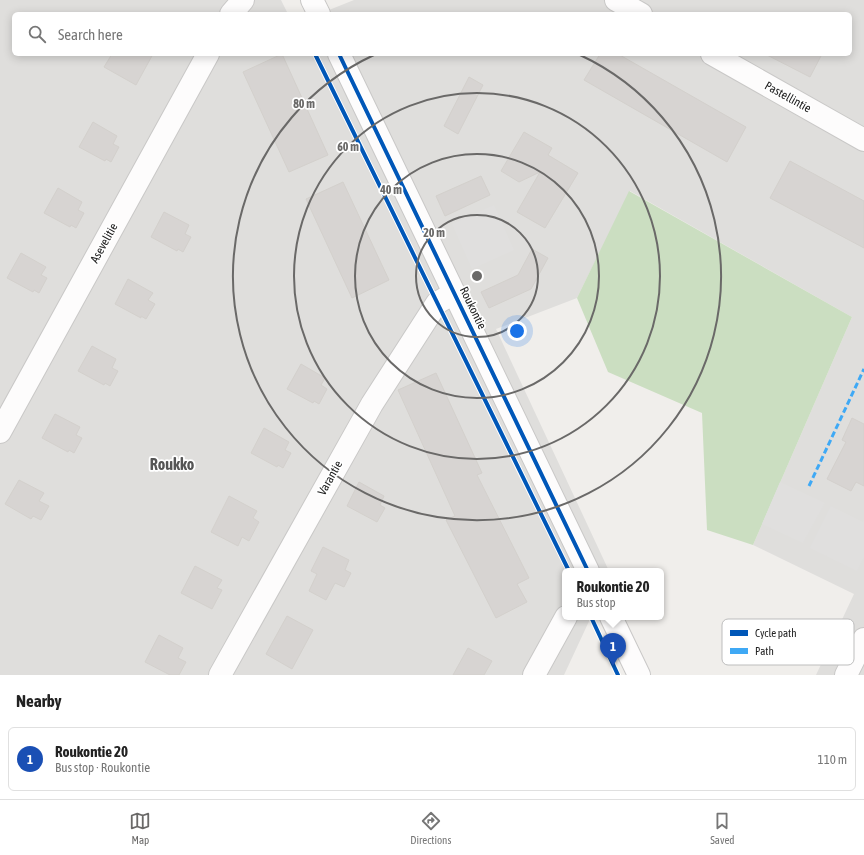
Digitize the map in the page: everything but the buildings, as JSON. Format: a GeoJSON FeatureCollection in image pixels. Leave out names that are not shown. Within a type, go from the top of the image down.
{"type":"FeatureCollection","features":[{"type":"Feature","properties":{"kind":"street"},"geometry":{"type":"LineString","coordinates":[[233,12],[243,0]]}},
{"type":"Feature","properties":{"kind":"street"},"geometry":{"type":"LineString","coordinates":[[312,0],[318,12]]}},
{"type":"Feature","properties":{"kind":"street"},"geometry":{"type":"LineString","coordinates":[[616,0],[637,12]]}},
{"type":"Feature","properties":{"kind":"street","name":"Asevelitie"},"geometry":{"type":"LineString","coordinates":[[0,432],[207,56]]}},
{"type":"Feature","properties":{"kind":"street","name":"Roukontie"},"geometry":{"type":"LineString","coordinates":[[340,56],[587,568]]}},
{"type":"Feature","properties":{"kind":"street","name":"Pastellintie"},"geometry":{"type":"LineString","coordinates":[[716,56],[864,140]]}},
{"type":"Feature","properties":{"kind":"street","name":"Varantie"},"geometry":{"type":"LineString","coordinates":[[220,675],[372,404],[437,303],[454,293]]}},
{"type":"Feature","properties":{"kind":"street"},"geometry":{"type":"LineString","coordinates":[[534,675],[564,620]]}},
{"type":"Feature","properties":{"kind":"street"},"geometry":{"type":"LineString","coordinates":[[612,620],[639,675]]}},
{"type":"Feature","properties":{"kind":"street"},"geometry":{"type":"LineString","coordinates":[[854,659],[864,639]]}},
{"type":"Feature","properties":{"kind":"street"},"geometry":{"type":"LineString","coordinates":[[846,675],[851,665]]}},
{"type":"Feature","properties":{"kind":"shaded area"},"geometry":{"type":"Polygon","coordinates":[[[0,0],[281,0],[287,12],[12,12],[12,56],[852,56],[852,12],[324,12],[354,0],[864,0],[864,675],[816,675],[821,665],[854,665],[854,619],[842,619],[854,594],[753,545],[852,317],[630,191],[577,298],[496,329],[608,568],[562,568],[562,620],[590,620],[564,675],[0,675],[0,0]]]}},
{"type":"Feature","properties":{"kind":"shaded area"},"geometry":{"type":"Polygon","coordinates":[[[494,205],[514,250],[472,269],[452,224],[494,205]]]}},
{"type":"Feature","properties":{"kind":"shaded area"},"geometry":{"type":"Polygon","coordinates":[[[780,482],[825,503],[803,543],[762,524],[780,482]]]}},
{"type":"Feature","properties":{"kind":"shaded area"},"geometry":{"type":"Polygon","coordinates":[[[831,506],[863,522],[864,520],[864,557],[857,571],[810,548],[831,506]]]}},
{"type":"Feature","properties":{"kind":"green space"},"geometry":{"type":"Polygon","coordinates":[[[629,191],[852,317],[753,545],[707,530],[702,413],[608,372],[577,298],[629,191]]]}},
{"type":"Feature","properties":{"kind":"marked path"},"geometry":{"type":"LineString","coordinates":[[809,486],[864,369]]}},
{"type":"Feature","properties":{"kind":"cycle path"},"geometry":{"type":"LineString","coordinates":[[316,56],[568,568]]}},
{"type":"Feature","properties":{"kind":"cycle path"},"geometry":{"type":"LineString","coordinates":[[340,56],[587,568]]}},
{"type":"Feature","properties":{"kind":"cycle path"},"geometry":{"type":"LineString","coordinates":[[592,620],[618,675]]}},
{"type":"Feature","properties":{"kind":"place","name":"Roukontie 20"},"geometry":{"type":"Point","coordinates":[613,666]}},
{"type":"Feature","properties":{"kind":"district","name":"Roukko"},"geometry":{"type":"Point","coordinates":[172,464]}}]}
